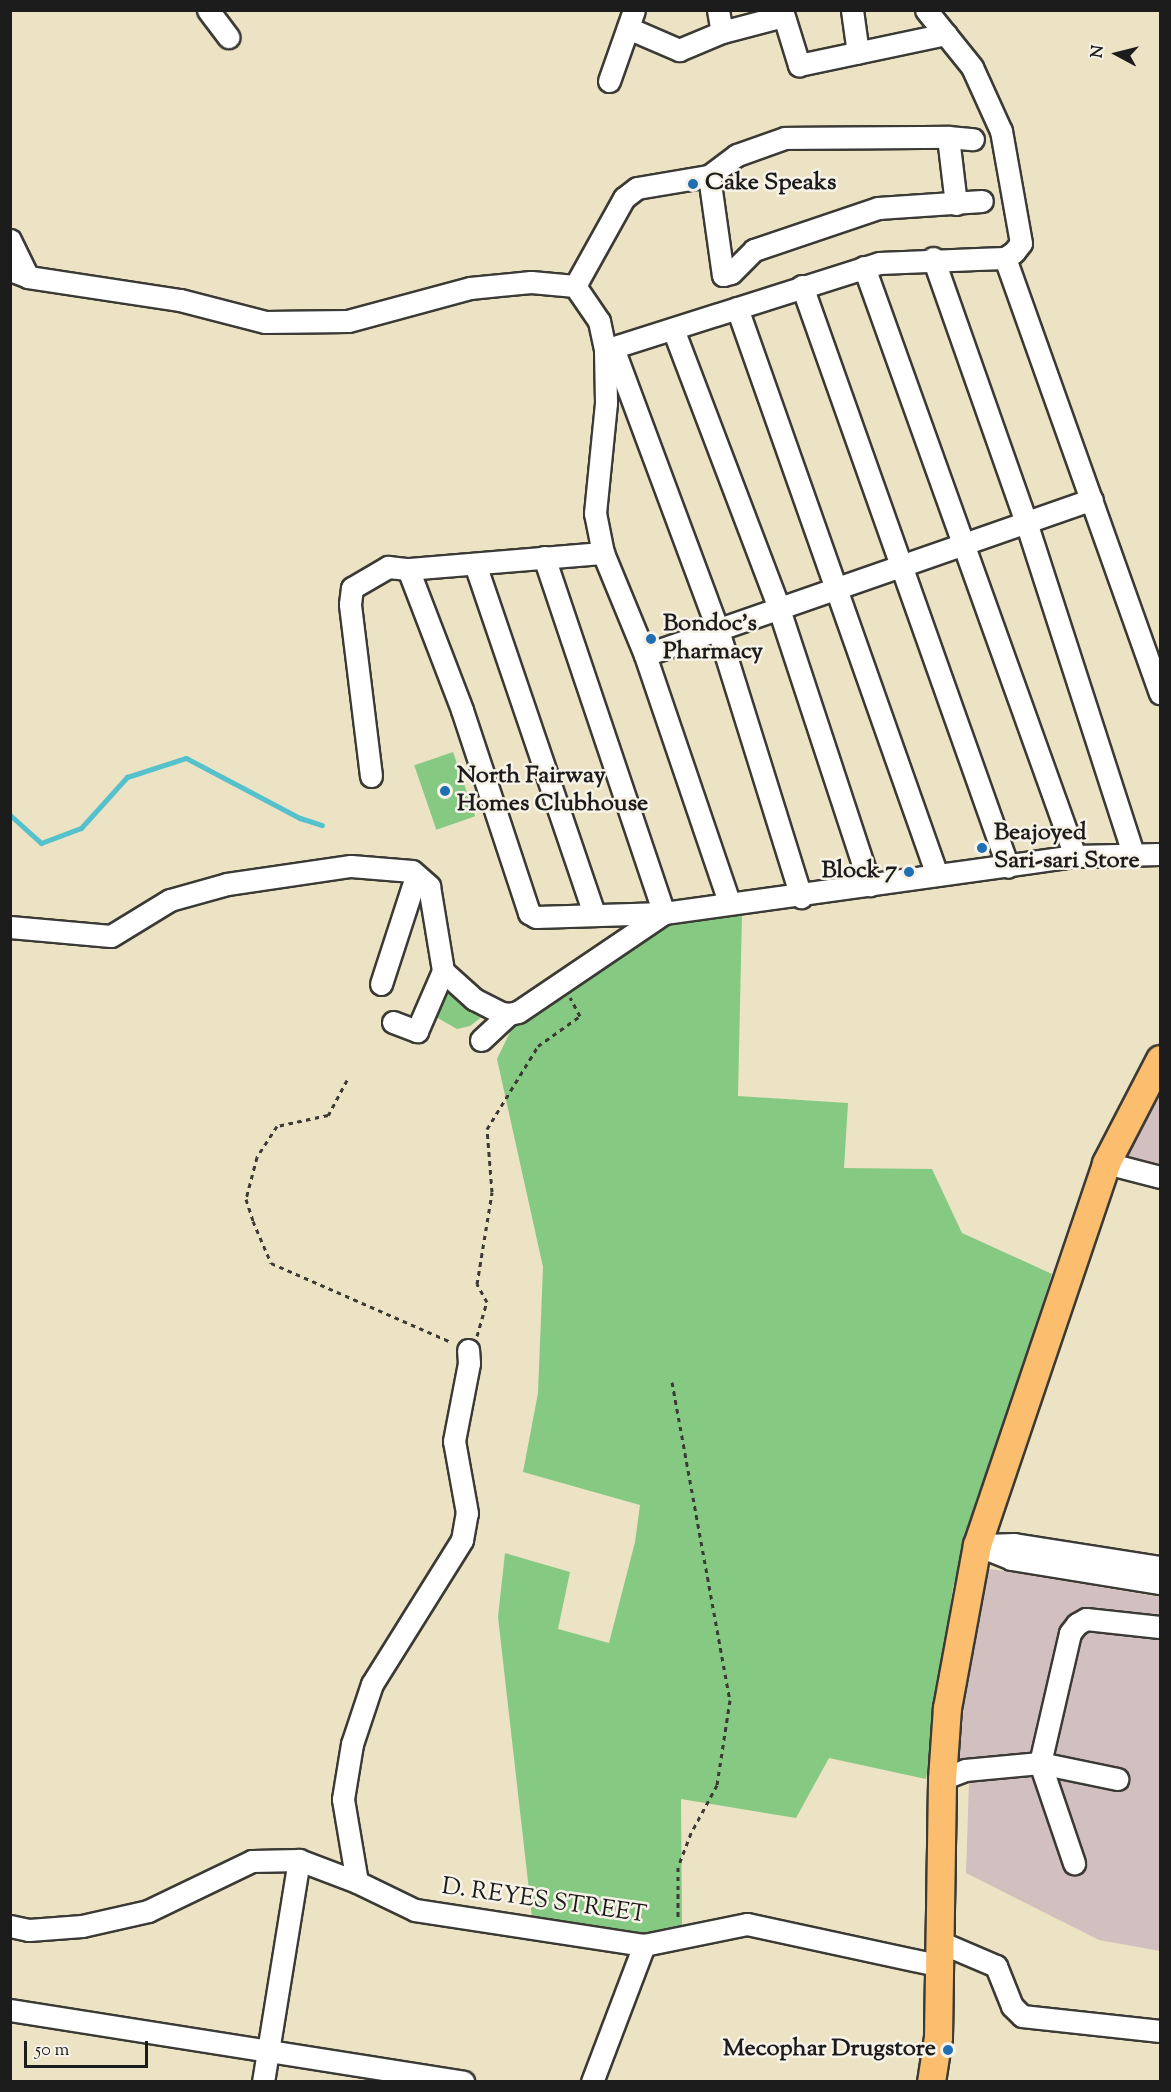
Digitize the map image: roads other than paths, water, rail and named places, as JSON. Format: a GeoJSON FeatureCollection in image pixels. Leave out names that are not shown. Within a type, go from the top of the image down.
{"type":"FeatureCollection","features":[{"type":"Feature","properties":{"kind":"main road"},"geometry":{"type":"LineString","coordinates":[[931,2082],[938,2037],[942,1955],[942,1779],[947,1708],[977,1545],[1106,1163],[1161,1059]]}},
{"type":"Feature","properties":{"kind":"street"},"geometry":{"type":"LineString","coordinates":[[208,10],[228,37]]}},
{"type":"Feature","properties":{"kind":"street"},"geometry":{"type":"LineString","coordinates":[[718,10],[722,33]]}},
{"type":"Feature","properties":{"kind":"street"},"geometry":{"type":"LineString","coordinates":[[852,10],[858,53]]}},
{"type":"Feature","properties":{"kind":"street"},"geometry":{"type":"LineString","coordinates":[[609,349],[864,267],[933,258],[1005,258],[1020,243],[1001,131],[972,67],[926,10]]}},
{"type":"Feature","properties":{"kind":"street"},"geometry":{"type":"LineString","coordinates":[[609,81],[631,19],[679,50],[783,13],[800,65],[946,34]]}},
{"type":"Feature","properties":{"kind":"street"},"geometry":{"type":"LineString","coordinates":[[948,137],[956,204]]}},
{"type":"Feature","properties":{"kind":"street"},"geometry":{"type":"LineString","coordinates":[[575,286],[630,192],[710,176],[736,155],[785,138],[948,137],[973,139]]}},
{"type":"Feature","properties":{"kind":"street"},"geometry":{"type":"LineString","coordinates":[[710,176],[723,275],[731,273],[754,250],[878,208],[982,201]]}},
{"type":"Feature","properties":{"kind":"street"},"geometry":{"type":"LineString","coordinates":[[10,240],[19,274],[180,300],[265,322],[348,321],[470,288],[531,282],[575,286]]}},
{"type":"Feature","properties":{"kind":"street"},"geometry":{"type":"LineString","coordinates":[[933,258],[1026,522],[1133,854]]}},
{"type":"Feature","properties":{"kind":"street"},"geometry":{"type":"LineString","coordinates":[[1005,258],[1161,693]]}},
{"type":"Feature","properties":{"kind":"street"},"geometry":{"type":"LineString","coordinates":[[864,267],[1075,856]]}},
{"type":"Feature","properties":{"kind":"street"},"geometry":{"type":"LineString","coordinates":[[575,286],[599,321],[717,627],[801,897]]}},
{"type":"Feature","properties":{"kind":"street"},"geometry":{"type":"LineString","coordinates":[[802,286],[1008,867]]}},
{"type":"Feature","properties":{"kind":"street"},"geometry":{"type":"LineString","coordinates":[[737,308],[937,875]]}},
{"type":"Feature","properties":{"kind":"street"},"geometry":{"type":"LineString","coordinates":[[673,329],[778,606],[870,885]]}},
{"type":"Feature","properties":{"kind":"street"},"geometry":{"type":"LineString","coordinates":[[609,349],[595,513],[603,553],[645,655],[729,902]]}},
{"type":"Feature","properties":{"kind":"street"},"geometry":{"type":"LineString","coordinates":[[645,655],[717,627],[1092,499]]}},
{"type":"Feature","properties":{"kind":"street"},"geometry":{"type":"LineString","coordinates":[[371,776],[350,604],[352,588],[388,567],[408,569],[603,553]]}},
{"type":"Feature","properties":{"kind":"street"},"geometry":{"type":"LineString","coordinates":[[544,557],[664,913]]}},
{"type":"Feature","properties":{"kind":"street"},"geometry":{"type":"LineString","coordinates":[[474,564],[594,913]]}},
{"type":"Feature","properties":{"kind":"street"},"geometry":{"type":"LineString","coordinates":[[408,569],[462,710],[529,913],[544,918],[594,913],[664,913],[729,902],[801,897],[1075,856],[1161,854]]}},
{"type":"Feature","properties":{"kind":"street"},"geometry":{"type":"LineString","coordinates":[[10,927],[111,936],[170,900],[227,884],[351,866],[412,871],[429,886],[443,972],[417,1031],[393,1022]]}},
{"type":"Feature","properties":{"kind":"street"},"geometry":{"type":"LineString","coordinates":[[381,984],[417,876]]}},
{"type":"Feature","properties":{"kind":"street"},"geometry":{"type":"LineString","coordinates":[[443,972],[474,999],[501,1013],[518,1012],[664,913]]}},
{"type":"Feature","properties":{"kind":"street"},"geometry":{"type":"LineString","coordinates":[[481,1040],[509,1014]]}},
{"type":"Feature","properties":{"kind":"street"},"geometry":{"type":"LineString","coordinates":[[1106,1163],[1161,1177]]}},
{"type":"Feature","properties":{"kind":"street"},"geometry":{"type":"LineString","coordinates":[[357,1882],[343,1799],[352,1744],[372,1684],[462,1540],[467,1514],[454,1441],[469,1363],[468,1350]]}},
{"type":"Feature","properties":{"kind":"street"},"geometry":{"type":"LineString","coordinates":[[977,1545],[1014,1544],[1161,1567]]}},
{"type":"Feature","properties":{"kind":"street"},"geometry":{"type":"LineString","coordinates":[[977,1545],[1011,1559],[1161,1583]]}},
{"type":"Feature","properties":{"kind":"street"},"geometry":{"type":"LineString","coordinates":[[1074,1863],[1040,1762],[1070,1633],[1077,1624],[1086,1619],[1161,1627]]}},
{"type":"Feature","properties":{"kind":"street"},"geometry":{"type":"LineString","coordinates":[[942,1779],[964,1770],[1040,1762],[1118,1779]]}},
{"type":"Feature","properties":{"kind":"street"},"geometry":{"type":"LineString","coordinates":[[10,1926],[29,1930],[82,1926],[148,1911],[252,1861],[299,1860],[263,2082]]}},
{"type":"Feature","properties":{"kind":"street","name":"D. REYES STREET"},"geometry":{"type":"LineString","coordinates":[[299,1860],[357,1882],[415,1910],[644,1945],[747,1924],[942,1955],[996,1966],[1012,2006],[1022,2016],[1161,2031]]}},
{"type":"Feature","properties":{"kind":"street"},"geometry":{"type":"LineString","coordinates":[[592,2082],[644,1945]]}},
{"type":"Feature","properties":{"kind":"street"},"geometry":{"type":"LineString","coordinates":[[10,2010],[463,2082]]}},
{"type":"Feature","properties":{"kind":"waterway"},"geometry":{"type":"LineString","coordinates":[[10,815],[41,843],[81,828],[127,777],[186,758],[300,818],[322,825]]}},
{"type":"Feature","properties":{"kind":"place","name":"Cake Speaks"},"geometry":{"type":"Point","coordinates":[693,184]}},
{"type":"Feature","properties":{"kind":"place","name":"Bondoc's Pharmacy"},"geometry":{"type":"Point","coordinates":[651,639]}},
{"type":"Feature","properties":{"kind":"place","name":"North Fairway Homes Clubhouse"},"geometry":{"type":"Point","coordinates":[445,791]}},
{"type":"Feature","properties":{"kind":"place","name":"Beajoyed Sari-sari Store"},"geometry":{"type":"Point","coordinates":[982,848]}},
{"type":"Feature","properties":{"kind":"place","name":"Block 7"},"geometry":{"type":"Point","coordinates":[909,872]}},
{"type":"Feature","properties":{"kind":"place","name":"Mecophar Drugstore"},"geometry":{"type":"Point","coordinates":[948,2050]}}]}
